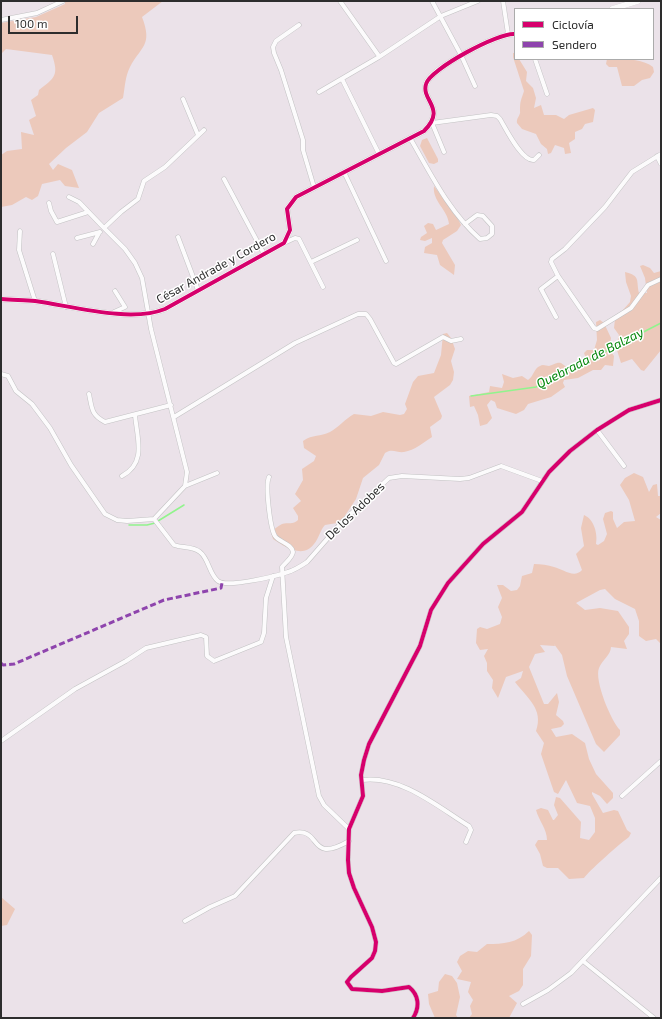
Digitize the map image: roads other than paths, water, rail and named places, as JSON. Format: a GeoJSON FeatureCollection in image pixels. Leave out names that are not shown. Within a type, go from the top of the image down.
{"type":"FeatureCollection","features":[{"type":"Feature","properties":{"kind":"street"},"geometry":{"type":"LineString","coordinates":[[1,20],[37,13],[63,1]]}},
{"type":"Feature","properties":{"kind":"street"},"geometry":{"type":"LineString","coordinates":[[340,1],[379,56]]}},
{"type":"Feature","properties":{"kind":"street"},"geometry":{"type":"LineString","coordinates":[[432,1],[461,55],[475,86]]}},
{"type":"Feature","properties":{"kind":"street"},"geometry":{"type":"LineString","coordinates":[[319,92],[441,16],[478,1]]}},
{"type":"Feature","properties":{"kind":"street"},"geometry":{"type":"LineString","coordinates":[[503,1],[508,34]]}},
{"type":"Feature","properties":{"kind":"street"},"geometry":{"type":"LineString","coordinates":[[615,8],[638,1]]}},
{"type":"Feature","properties":{"kind":"street"},"geometry":{"type":"LineString","coordinates":[[299,25],[276,41],[273,47],[303,140],[303,150],[314,187]]}},
{"type":"Feature","properties":{"kind":"street"},"geometry":{"type":"LineString","coordinates":[[444,152],[432,123],[434,112],[425,89],[430,76],[461,55],[508,34],[514,34]]}},
{"type":"Feature","properties":{"kind":"street"},"geometry":{"type":"LineString","coordinates":[[535,60],[547,94]]}},
{"type":"Feature","properties":{"kind":"street"},"geometry":{"type":"LineString","coordinates":[[342,79],[379,154]]}},
{"type":"Feature","properties":{"kind":"street"},"geometry":{"type":"LineString","coordinates":[[183,99],[198,135]]}},
{"type":"Feature","properties":{"kind":"street"},"geometry":{"type":"LineString","coordinates":[[432,123],[485,116],[497,116],[517,148],[527,159],[534,160],[539,155]]}},
{"type":"Feature","properties":{"kind":"street","name":"César Andrade y Cordero"},"geometry":{"type":"LineString","coordinates":[[1,299],[35,301],[66,307],[149,315],[165,309],[284,243],[290,230],[286,212],[289,205],[296,197],[424,131],[432,123]]}},
{"type":"Feature","properties":{"kind":"street"},"geometry":{"type":"LineString","coordinates":[[77,238],[106,229],[121,212],[138,199],[144,181],[165,167],[204,130]]}},
{"type":"Feature","properties":{"kind":"street"},"geometry":{"type":"LineString","coordinates":[[410,138],[445,198],[465,224],[480,239],[487,238],[492,234],[492,226],[480,215],[476,215],[465,224]]}},
{"type":"Feature","properties":{"kind":"street"},"geometry":{"type":"LineString","coordinates":[[661,164],[659,155],[632,172],[604,207],[565,248],[552,259],[551,262],[558,276],[594,328],[597,329],[631,308],[648,285],[661,279]]}},
{"type":"Feature","properties":{"kind":"street"},"geometry":{"type":"LineString","coordinates":[[344,172],[386,261]]}},
{"type":"Feature","properties":{"kind":"street"},"geometry":{"type":"LineString","coordinates":[[224,179],[264,254]]}},
{"type":"Feature","properties":{"kind":"street"},"geometry":{"type":"LineString","coordinates":[[69,197],[79,202],[125,249],[135,263],[142,278],[149,315],[187,472],[185,486]]}},
{"type":"Feature","properties":{"kind":"street"},"geometry":{"type":"LineString","coordinates":[[49,203],[51,211],[57,222],[88,212]]}},
{"type":"Feature","properties":{"kind":"street"},"geometry":{"type":"LineString","coordinates":[[20,231],[19,250],[35,301]]}},
{"type":"Feature","properties":{"kind":"street"},"geometry":{"type":"LineString","coordinates":[[93,244],[95,237],[100,232]]}},
{"type":"Feature","properties":{"kind":"street"},"geometry":{"type":"LineString","coordinates":[[178,237],[198,290]]}},
{"type":"Feature","properties":{"kind":"street"},"geometry":{"type":"LineString","coordinates":[[284,243],[296,238],[299,239],[323,287]]}},
{"type":"Feature","properties":{"kind":"street"},"geometry":{"type":"LineString","coordinates":[[311,262],[357,240]]}},
{"type":"Feature","properties":{"kind":"street"},"geometry":{"type":"LineString","coordinates":[[53,254],[66,307]]}},
{"type":"Feature","properties":{"kind":"street"},"geometry":{"type":"LineString","coordinates":[[556,318],[540,289],[558,276]]}},
{"type":"Feature","properties":{"kind":"street"},"geometry":{"type":"LineString","coordinates":[[113,312],[125,307],[115,291]]}},
{"type":"Feature","properties":{"kind":"street"},"geometry":{"type":"LineString","coordinates":[[174,417],[295,343],[358,314],[366,314],[370,319],[394,364],[443,337],[451,341],[461,339]]}},
{"type":"Feature","properties":{"kind":"street"},"geometry":{"type":"LineString","coordinates":[[1,374],[8,376],[16,391],[32,404],[50,428],[71,465],[105,514],[117,520],[155,520],[185,486],[216,473]]}},
{"type":"Feature","properties":{"kind":"street"},"geometry":{"type":"LineString","coordinates":[[89,394],[93,413],[96,418],[105,422],[171,405]]}},
{"type":"Feature","properties":{"kind":"street"},"geometry":{"type":"LineString","coordinates":[[413,1018],[418,1006],[417,997],[409,987],[375,992],[352,989],[348,985],[348,980],[351,976],[372,958],[375,951],[376,942],[367,913],[354,888],[349,873],[349,829],[363,796],[362,780],[369,744],[420,646],[431,610],[448,583],[483,544],[522,512],[531,501],[548,472],[570,451],[597,430],[634,407],[661,400]]}},
{"type":"Feature","properties":{"kind":"street"},"geometry":{"type":"LineString","coordinates":[[122,476],[134,469],[138,462],[135,415]]}},
{"type":"Feature","properties":{"kind":"street"},"geometry":{"type":"LineString","coordinates":[[597,430],[624,466]]}},
{"type":"Feature","properties":{"kind":"street","name":"De los Adobes"},"geometry":{"type":"LineString","coordinates":[[155,520],[158,526],[174,545],[193,549],[201,553],[213,576],[218,582],[230,584],[283,574],[300,567],[307,562],[342,522],[389,478],[402,476],[460,480],[501,466],[542,481]]}},
{"type":"Feature","properties":{"kind":"street"},"geometry":{"type":"LineString","coordinates":[[269,478],[266,488],[271,529],[277,538],[290,547],[293,551],[293,554],[282,567],[286,637],[319,796],[324,805],[349,829]]}},
{"type":"Feature","properties":{"kind":"street"},"geometry":{"type":"LineString","coordinates":[[1,741],[75,689],[151,646],[201,635],[206,637],[207,656],[214,661],[261,642],[264,633],[266,598],[273,576]]}},
{"type":"Feature","properties":{"kind":"street"},"geometry":{"type":"LineString","coordinates":[[622,796],[661,761]]}},
{"type":"Feature","properties":{"kind":"street"},"geometry":{"type":"LineString","coordinates":[[362,780],[376,780],[393,783],[422,797],[469,826],[471,830],[466,842]]}},
{"type":"Feature","properties":{"kind":"street"},"geometry":{"type":"LineString","coordinates":[[185,921],[210,907],[235,896],[294,833],[300,831],[306,833],[321,848],[328,850],[349,841]]}},
{"type":"Feature","properties":{"kind":"street"},"geometry":{"type":"LineString","coordinates":[[523,1004],[548,990],[583,961],[661,878]]}},
{"type":"Feature","properties":{"kind":"street"},"geometry":{"type":"LineString","coordinates":[[583,961],[654,1018]]}},
{"type":"Feature","properties":{"kind":"waterway","name":"Quebrada de Balzay"},"geometry":{"type":"LineString","coordinates":[[471,396],[536,387],[661,323]]}},
{"type":"Feature","properties":{"kind":"waterway"},"geometry":{"type":"LineString","coordinates":[[158,521],[184,505]]}},
{"type":"Feature","properties":{"kind":"waterway"},"geometry":{"type":"LineString","coordinates":[[129,525],[147,525],[155,523]]}}]}
